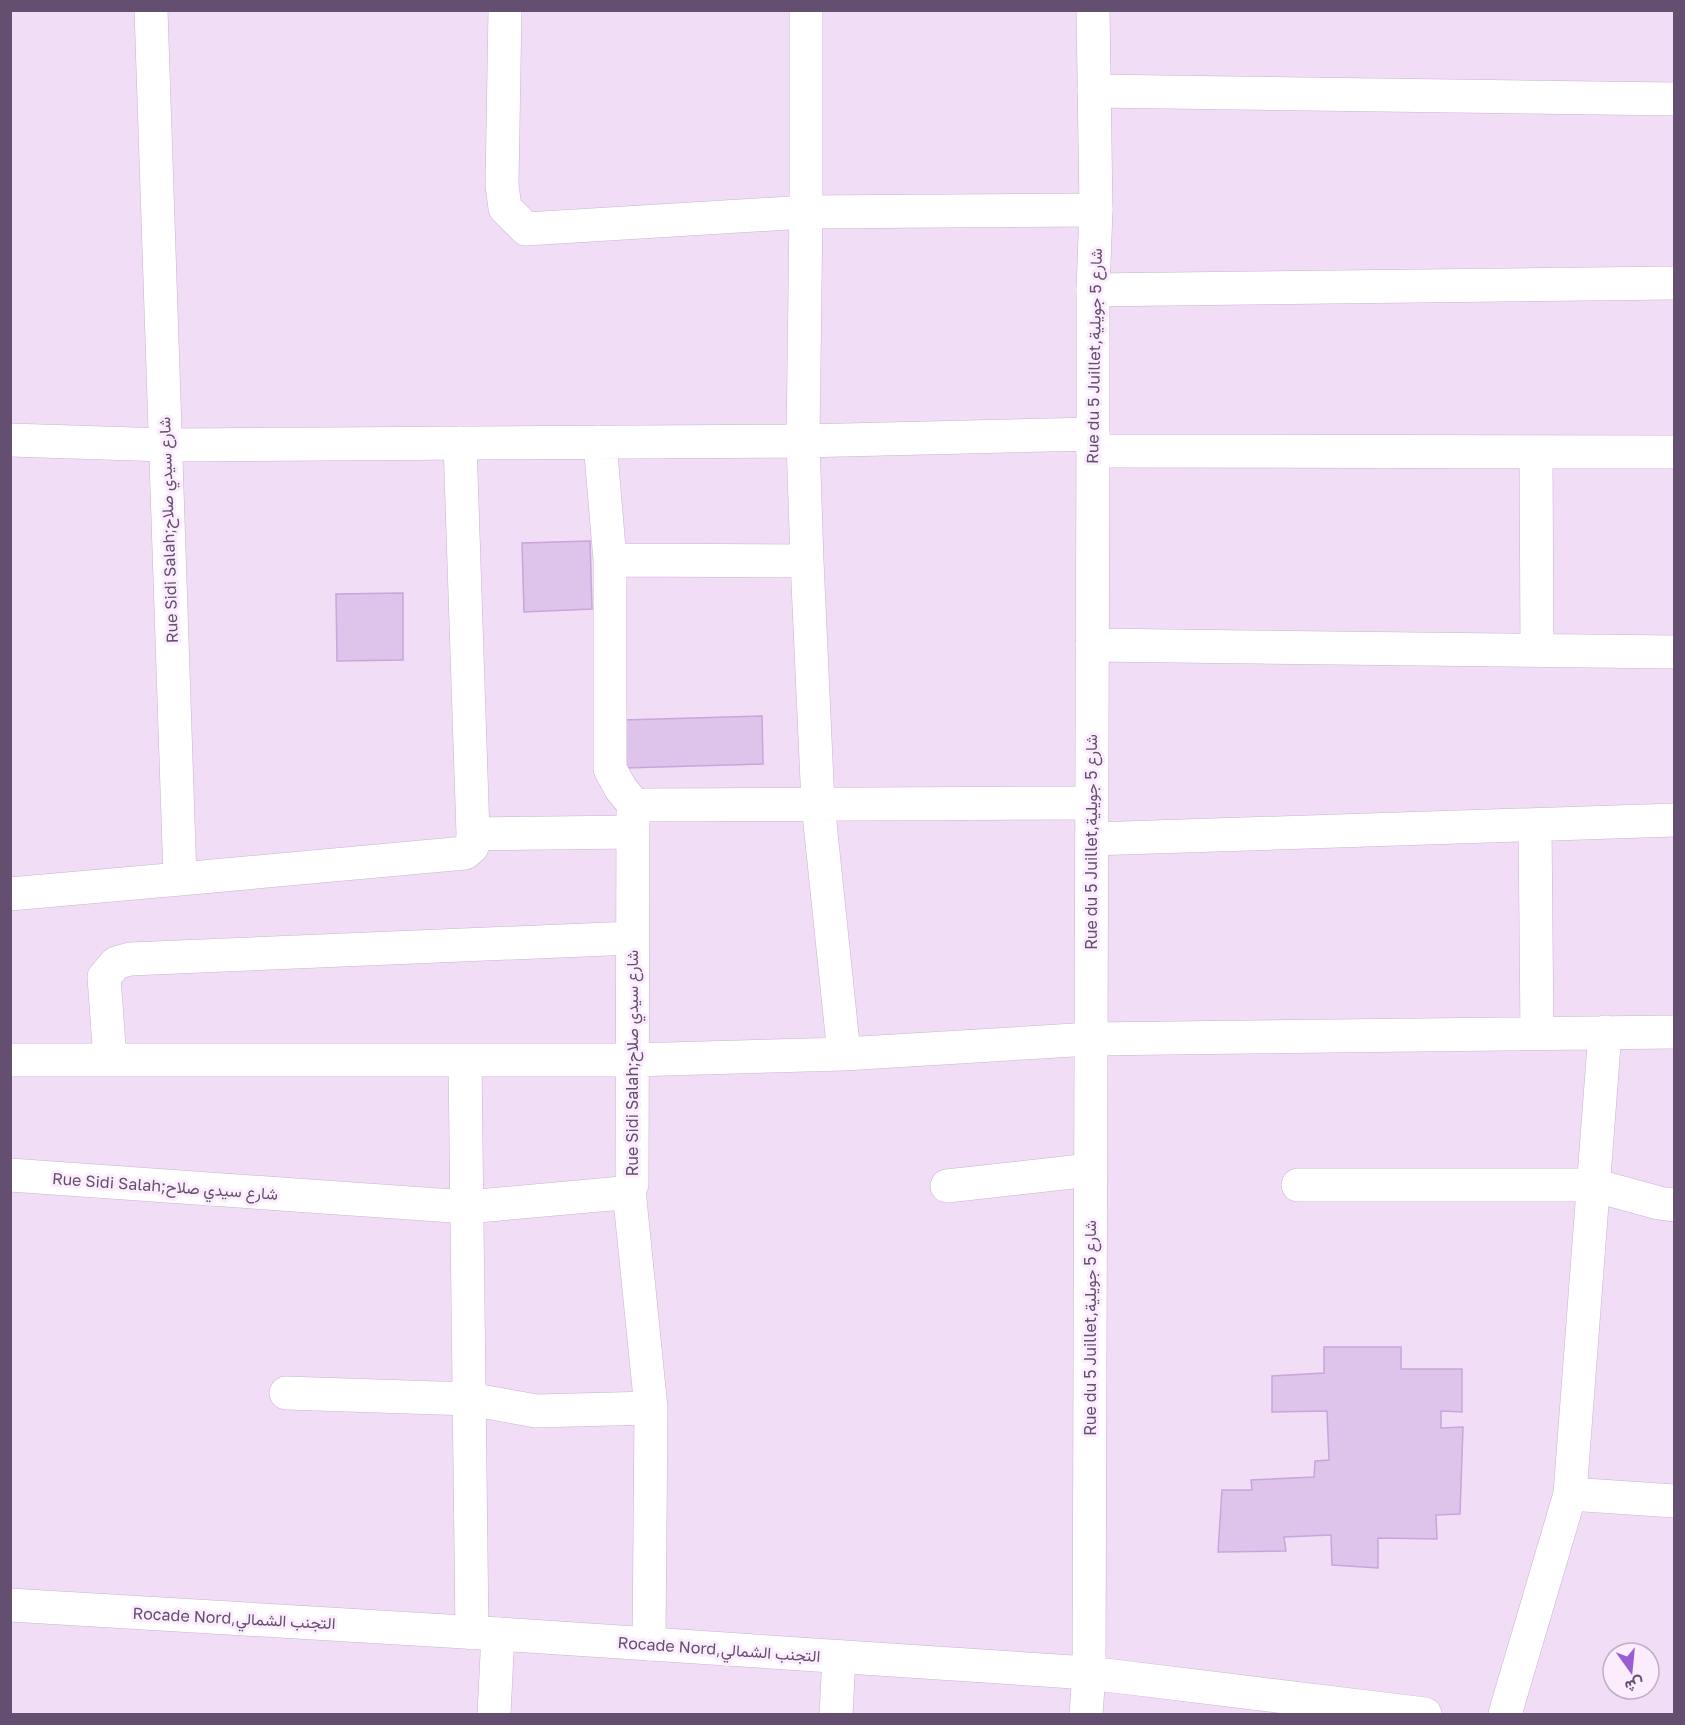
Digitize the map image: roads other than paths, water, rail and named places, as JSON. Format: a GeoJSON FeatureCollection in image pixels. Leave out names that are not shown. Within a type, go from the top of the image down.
{"type":"FeatureCollection","features":[{"type":"Feature","properties":{"kind":"street","name":"Rue Sidi Salah;شارع سيدي صلاح"},"geometry":{"type":"LineString","coordinates":[[152,10],[180,879]]}},
{"type":"Feature","properties":{"kind":"street"},"geometry":{"type":"LineString","coordinates":[[505,10],[502,185],[505,208],[526,229],[807,212],[1096,210]]}},
{"type":"Feature","properties":{"kind":"street"},"geometry":{"type":"LineString","coordinates":[[806,10],[807,212],[803,441],[807,561],[818,804],[844,1054]]}},
{"type":"Feature","properties":{"kind":"street","name":"Rue du 5 Juillet,شارع 5 جويلية"},"geometry":{"type":"LineString","coordinates":[[1086,1714],[1089,1673],[1093,290],[1096,210],[1093,10]]}},
{"type":"Feature","properties":{"kind":"street"},"geometry":{"type":"LineString","coordinates":[[1094,91],[1674,99]]}},
{"type":"Feature","properties":{"kind":"street"},"geometry":{"type":"LineString","coordinates":[[1093,290],[1674,283]]}},
{"type":"Feature","properties":{"kind":"street"},"geometry":{"type":"LineString","coordinates":[[10,440],[166,445],[803,441],[1093,443],[1536,452],[1674,452]]}},
{"type":"Feature","properties":{"kind":"street"},"geometry":{"type":"LineString","coordinates":[[600,442],[610,560],[610,769],[634,820]]}},
{"type":"Feature","properties":{"kind":"street"},"geometry":{"type":"LineString","coordinates":[[10,894],[465,853],[472,847],[460,443]]}},
{"type":"Feature","properties":{"kind":"street"},"geometry":{"type":"LineString","coordinates":[[1536,452],[1537,650]]}},
{"type":"Feature","properties":{"kind":"street"},"geometry":{"type":"LineString","coordinates":[[610,560],[807,561]]}},
{"type":"Feature","properties":{"kind":"street"},"geometry":{"type":"LineString","coordinates":[[1092,645],[1674,652]]}},
{"type":"Feature","properties":{"kind":"street"},"geometry":{"type":"LineString","coordinates":[[473,834],[634,820],[645,805],[1091,803]]}},
{"type":"Feature","properties":{"kind":"street","name":"Rue Sidi Salah;شارع سيدي صلاح"},"geometry":{"type":"LineString","coordinates":[[10,1175],[467,1207],[622,1193],[629,1190],[632,1184],[634,820]]}},
{"type":"Feature","properties":{"kind":"street"},"geometry":{"type":"LineString","coordinates":[[1092,838],[1674,820]]}},
{"type":"Feature","properties":{"kind":"street"},"geometry":{"type":"LineString","coordinates":[[1535,825],[1537,1034]]}},
{"type":"Feature","properties":{"kind":"street"},"geometry":{"type":"LineString","coordinates":[[110,1060],[104,977],[116,963],[130,959],[632,938]]}},
{"type":"Feature","properties":{"kind":"street"},"geometry":{"type":"LineString","coordinates":[[1505,1714],[1570,1494],[1605,1032]]}},
{"type":"Feature","properties":{"kind":"street"},"geometry":{"type":"LineString","coordinates":[[10,1060],[632,1059],[844,1054],[1091,1039],[1674,1032]]}},
{"type":"Feature","properties":{"kind":"street"},"geometry":{"type":"LineString","coordinates":[[465,1060],[469,1399],[485,1633],[494,1714]]}},
{"type":"Feature","properties":{"kind":"street"},"geometry":{"type":"LineString","coordinates":[[947,1186],[1090,1170]]}},
{"type":"Feature","properties":{"kind":"street"},"geometry":{"type":"LineString","coordinates":[[1298,1185],[1593,1185],[1674,1205]]}},
{"type":"Feature","properties":{"kind":"street"},"geometry":{"type":"LineString","coordinates":[[629,1190],[651,1408],[649,1644]]}},
{"type":"Feature","properties":{"kind":"street"},"geometry":{"type":"LineString","coordinates":[[286,1393],[469,1399],[536,1411],[651,1408]]}},
{"type":"Feature","properties":{"kind":"street"},"geometry":{"type":"LineString","coordinates":[[1570,1494],[1674,1501]]}},
{"type":"Feature","properties":{"kind":"street","name":"Rocade Nord,التجنب الشمالي"},"geometry":{"type":"LineString","coordinates":[[10,1605],[485,1633],[1089,1673],[1425,1714]]}},
{"type":"Feature","properties":{"kind":"street"},"geometry":{"type":"LineString","coordinates":[[836,1714],[839,1657]]}}]}
